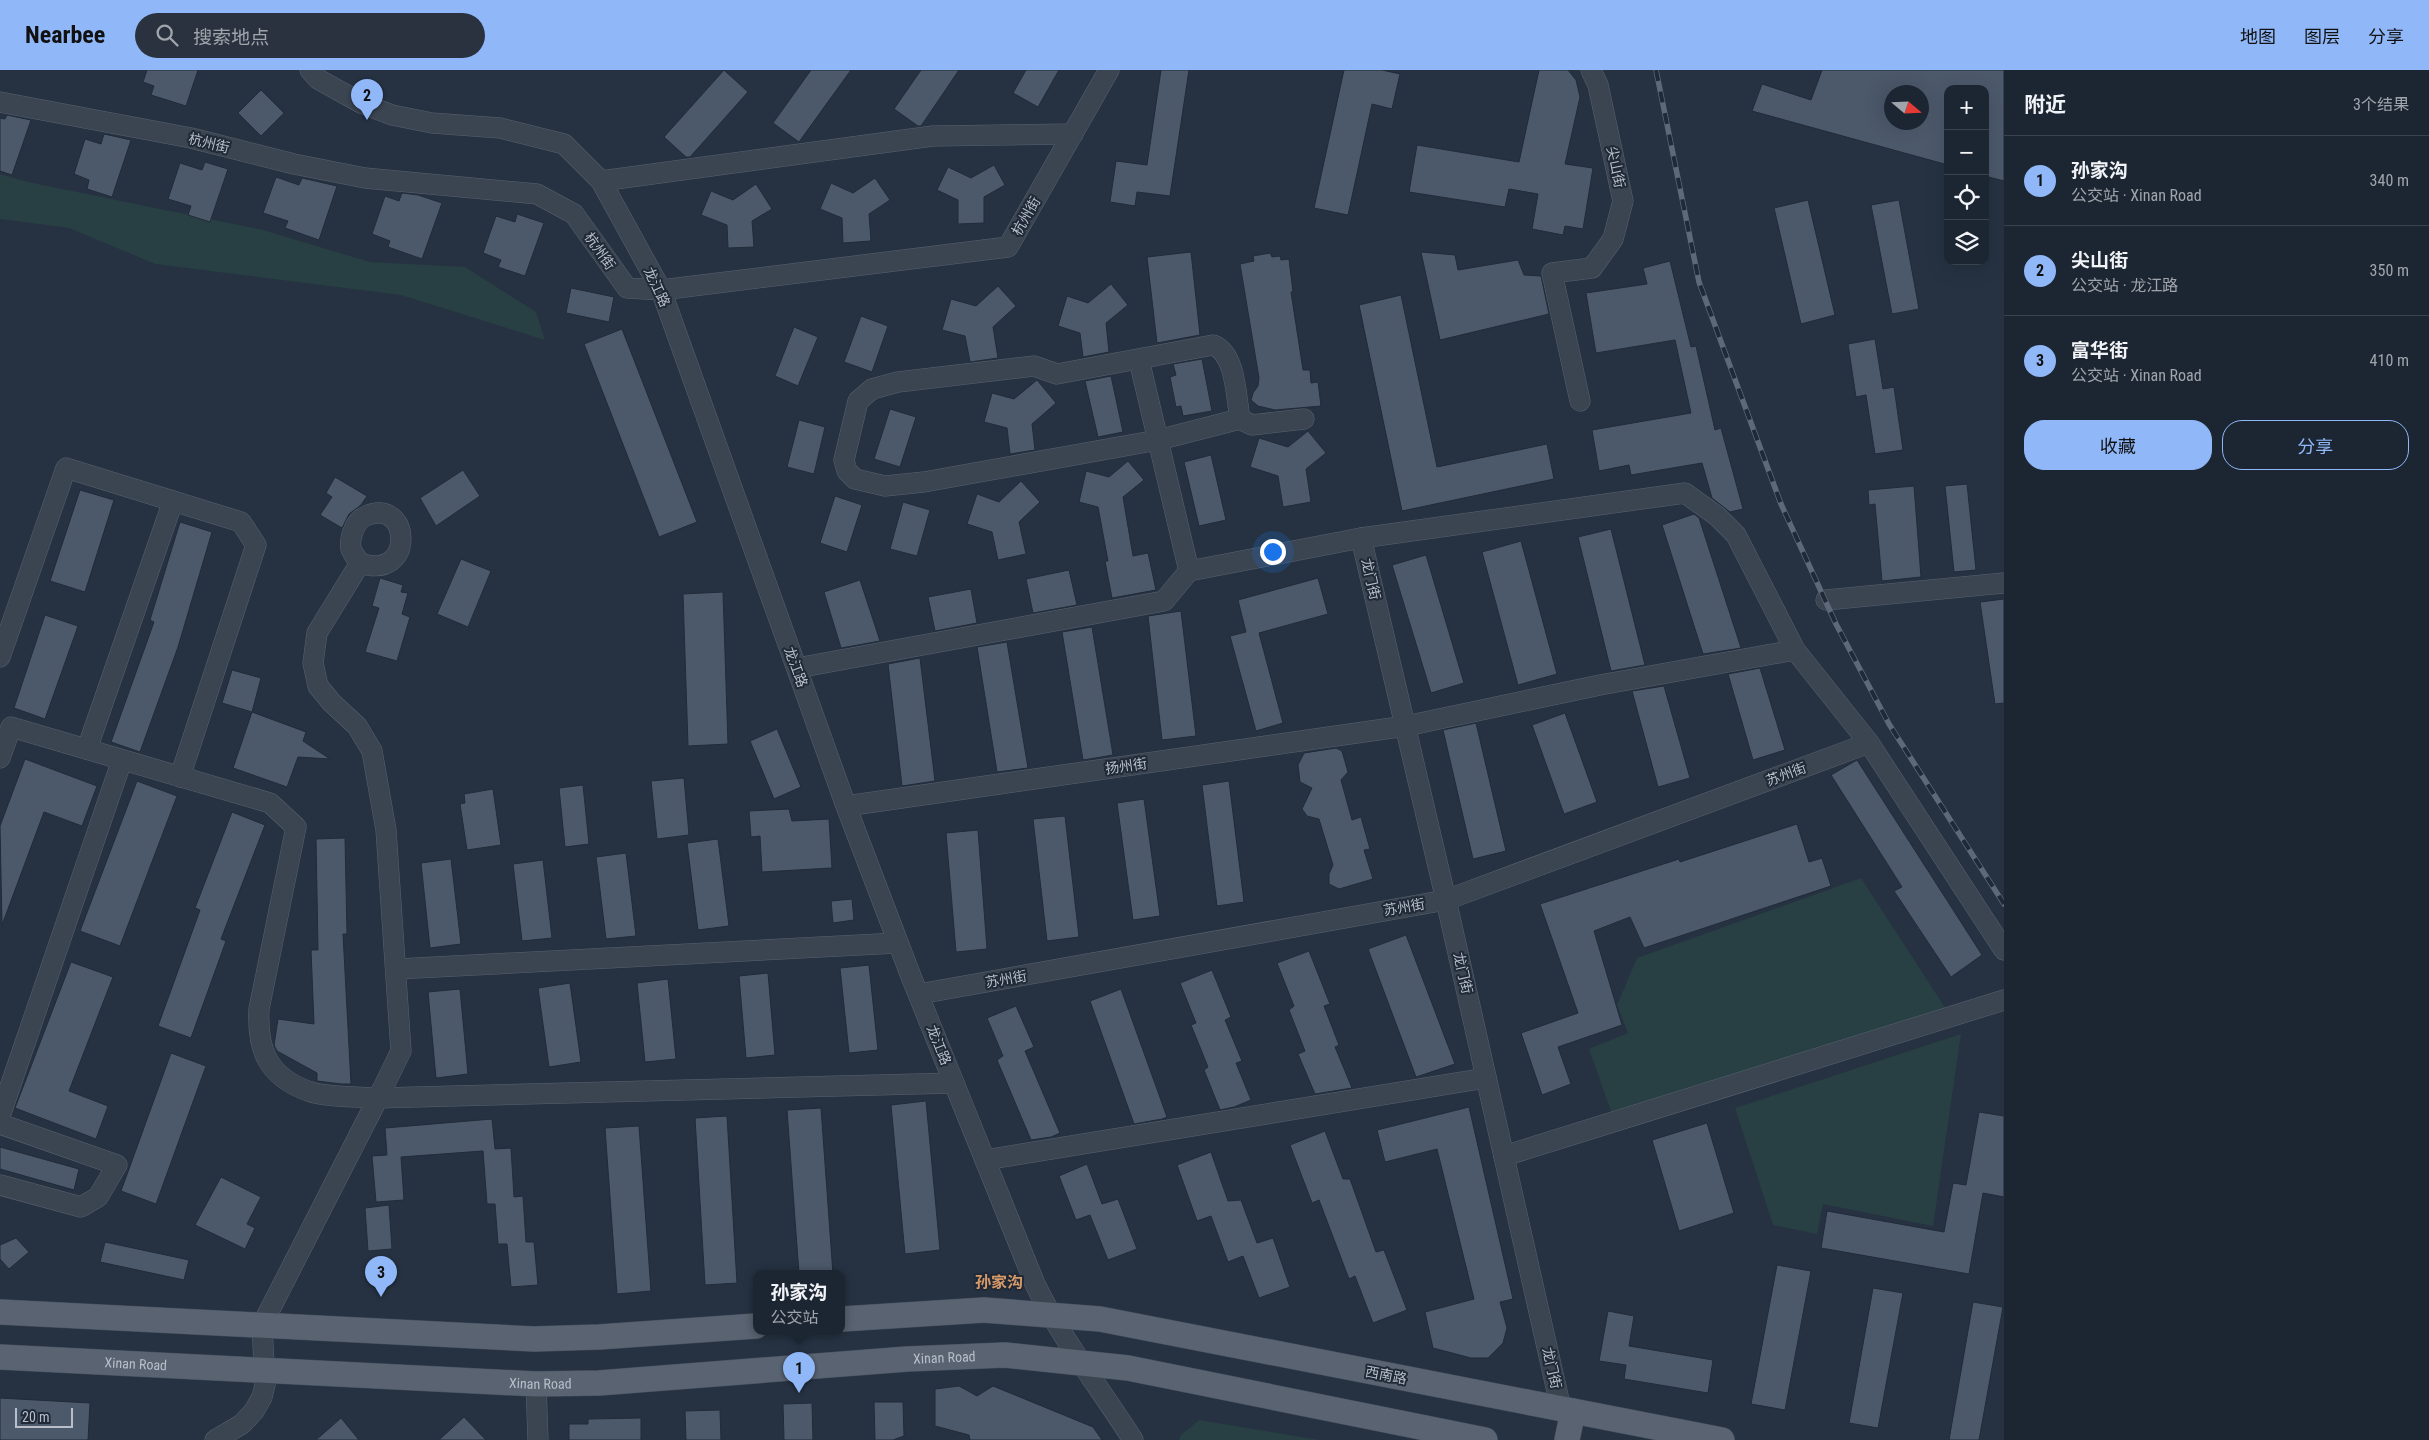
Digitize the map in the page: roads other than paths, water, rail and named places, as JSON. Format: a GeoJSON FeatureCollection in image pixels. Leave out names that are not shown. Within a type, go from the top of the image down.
{"type":"FeatureCollection","features":[{"type":"Feature","properties":{"kind":"main road"},"geometry":{"type":"LineString","coordinates":[[845,1319],[984,1310],[1050,1314]]}},
{"type":"Feature","properties":{"kind":"main road"},"geometry":{"type":"LineString","coordinates":[[0,1312],[534,1339],[599,1337],[753,1326]]}},
{"type":"Feature","properties":{"kind":"main road","name":"西南路"},"geometry":{"type":"LineString","coordinates":[[1050,1314],[1100,1319],[1722,1440]]}},
{"type":"Feature","properties":{"kind":"main road","name":"Xinan Road"},"geometry":{"type":"LineString","coordinates":[[0,1357],[536,1384],[599,1384],[1005,1355],[1128,1368],[1485,1440]]}},
{"type":"Feature","properties":{"kind":"main road"},"geometry":{"type":"LineString","coordinates":[[1567,1410],[1567,1440]]}},
{"type":"Feature","properties":{"kind":"street","name":"龙江路"},"geometry":{"type":"LineString","coordinates":[[310,70],[318,79],[360,103],[392,116],[432,123],[500,128],[564,144],[601,181],[660,290],[846,806],[898,943],[1035,1284],[1050,1314],[1080,1362],[1133,1440]]}},
{"type":"Feature","properties":{"kind":"street","name":"杭州街"},"geometry":{"type":"LineString","coordinates":[[0,102],[191,138],[294,164],[365,178],[537,194],[574,214],[627,288],[660,290],[1008,247],[1109,70]]}},
{"type":"Feature","properties":{"kind":"street","name":"尖山街"},"geometry":{"type":"LineString","coordinates":[[1580,401],[1552,273],[1592,268],[1613,239],[1623,201],[1598,85],[1591,70]]}},
{"type":"Feature","properties":{"kind":"street"},"geometry":{"type":"LineString","coordinates":[[601,181],[933,136],[1073,134]]}},
{"type":"Feature","properties":{"kind":"street"},"geometry":{"type":"LineString","coordinates":[[1240,419],[1230,360],[1222,348],[1213,345],[1057,374],[1034,366],[898,382],[872,389],[858,401],[844,460],[847,471],[855,479],[885,486],[924,482],[1158,440],[1240,419],[1252,425],[1304,419]]}},
{"type":"Feature","properties":{"kind":"street"},"geometry":{"type":"LineString","coordinates":[[1139,360],[1189,571]]}},
{"type":"Feature","properties":{"kind":"street"},"geometry":{"type":"LineString","coordinates":[[0,657],[66,468],[241,522],[256,545],[180,777]]}},
{"type":"Feature","properties":{"kind":"street"},"geometry":{"type":"LineString","coordinates":[[797,668],[1164,601],[1189,571],[1361,538],[1685,493],[1717,516],[1736,535],[1795,650],[1869,743],[2004,950]]}},
{"type":"Feature","properties":{"kind":"street"},"geometry":{"type":"LineString","coordinates":[[87,749],[174,501]]}},
{"type":"Feature","properties":{"kind":"street","name":"龙门街"},"geometry":{"type":"LineString","coordinates":[[1361,538],[1504,1156],[1567,1410]]}},
{"type":"Feature","properties":{"kind":"street"},"geometry":{"type":"LineString","coordinates":[[215,1440],[242,1424],[254,1411],[265,1385],[262,1325],[401,1051],[397,968],[386,830],[372,751],[358,726],[318,686],[313,663],[317,632],[360,563]]}},
{"type":"Feature","properties":{"kind":"street"},"geometry":{"type":"LineString","coordinates":[[1826,600],[2004,583]]}},
{"type":"Feature","properties":{"kind":"street","name":"扬州街"},"geometry":{"type":"LineString","coordinates":[[846,806],[1406,726],[1600,685],[1795,650]]}},
{"type":"Feature","properties":{"kind":"street"},"geometry":{"type":"LineString","coordinates":[[0,758],[5,724],[270,803],[296,827],[259,1009],[258,1030],[263,1052],[278,1072],[309,1092],[378,1098],[954,1083]]}},
{"type":"Feature","properties":{"kind":"street","name":"苏州街"},"geometry":{"type":"LineString","coordinates":[[919,994],[1446,900],[1869,743]]}},
{"type":"Feature","properties":{"kind":"street"},"geometry":{"type":"LineString","coordinates":[[0,1116],[122,760]]}},
{"type":"Feature","properties":{"kind":"street"},"geometry":{"type":"LineString","coordinates":[[397,968],[898,943]]}},
{"type":"Feature","properties":{"kind":"street"},"geometry":{"type":"LineString","coordinates":[[1504,1156],[2004,1000]]}},
{"type":"Feature","properties":{"kind":"street"},"geometry":{"type":"LineString","coordinates":[[985,1160],[1486,1078]]}},
{"type":"Feature","properties":{"kind":"street"},"geometry":{"type":"LineString","coordinates":[[0,1124],[117,1165],[98,1197],[80,1207],[0,1185]]}},
{"type":"Feature","properties":{"kind":"street"},"geometry":{"type":"LineString","coordinates":[[536,1384],[538,1440]]}},
{"type":"Feature","properties":{"kind":"railway"},"geometry":{"type":"LineString","coordinates":[[1656,70],[1699,282],[1781,504],[1836,624],[1889,724],[2004,904]]}},
{"type":"Feature","properties":{"kind":"place","name":"尖山街"},"geometry":{"type":"Point","coordinates":[367,120]}},
{"type":"Feature","properties":{"kind":"place","name":"富华街"},"geometry":{"type":"Point","coordinates":[381,1297]}},
{"type":"Feature","properties":{"kind":"place","name":"孙家沟"},"geometry":{"type":"Point","coordinates":[799,1393]}},
{"type":"Feature","properties":{"kind":"district","name":"孙家沟"},"geometry":{"type":"Point","coordinates":[999,1282]}}]}
